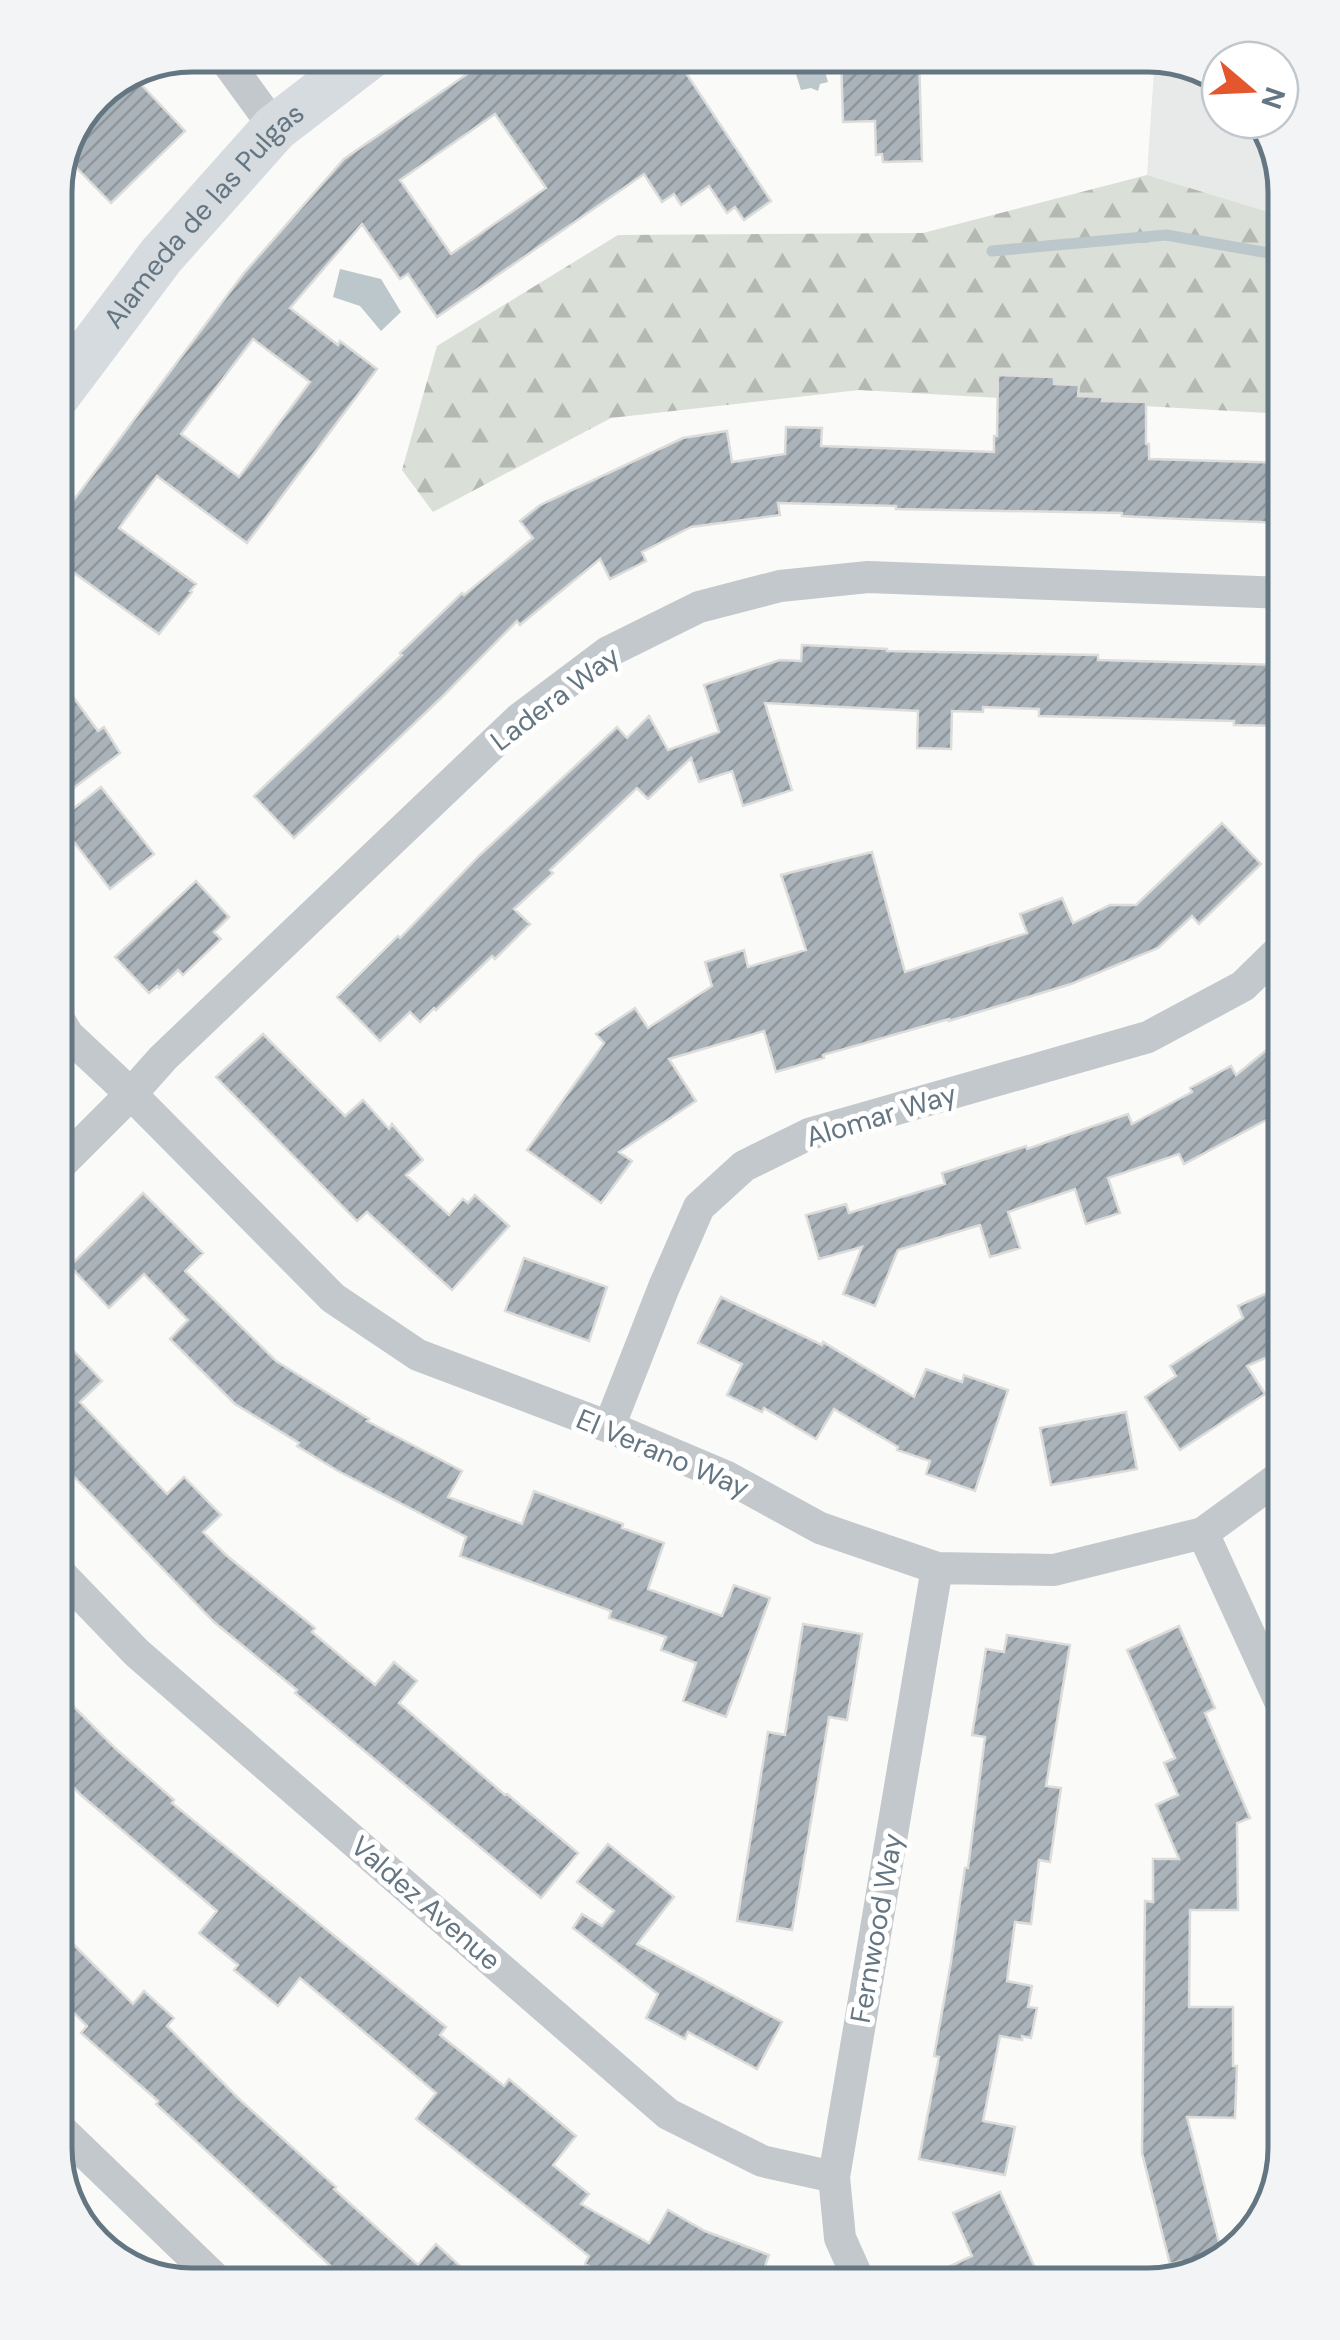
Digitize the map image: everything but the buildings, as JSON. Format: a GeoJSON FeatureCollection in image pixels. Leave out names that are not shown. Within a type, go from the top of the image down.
{"type":"FeatureCollection","features":[{"type":"Feature","properties":{"kind":"main road","name":"Alameda de las Pulgas"},"geometry":{"type":"LineString","coordinates":[[73,373],[161,256],[275,128],[347,73]]}},
{"type":"Feature","properties":{"kind":"street"},"geometry":{"type":"LineString","coordinates":[[235,73],[275,128]]}},
{"type":"Feature","properties":{"kind":"street","name":"Ladera Way"},"geometry":{"type":"LineString","coordinates":[[131,1094],[163,1058],[519,719],[608,652],[699,607],[780,586],[868,578],[1268,591]]}},
{"type":"Feature","properties":{"kind":"street","name":"Alomar Way"},"geometry":{"type":"LineString","coordinates":[[609,1428],[699,1207],[744,1166],[809,1134],[1148,1037],[1243,986],[1268,962]]}},
{"type":"Feature","properties":{"kind":"street","name":"El Verano Way"},"geometry":{"type":"LineString","coordinates":[[73,1040],[334,1298],[418,1354],[727,1477],[820,1528],[937,1568],[1054,1570],[1202,1533]]}},
{"type":"Feature","properties":{"kind":"street"},"geometry":{"type":"LineString","coordinates":[[73,1152],[131,1094]]}},
{"type":"Feature","properties":{"kind":"street"},"geometry":{"type":"LineString","coordinates":[[1268,1485],[1202,1533],[1268,1675]]}},
{"type":"Feature","properties":{"kind":"street","name":"Fernwood Way"},"geometry":{"type":"LineString","coordinates":[[853,2268],[840,2238],[834,2177],[937,1568]]}},
{"type":"Feature","properties":{"kind":"street","name":"Valdez Avenue"},"geometry":{"type":"LineString","coordinates":[[73,1587],[137,1653],[668,2114],[762,2161],[834,2177]]}},
{"type":"Feature","properties":{"kind":"street"},"geometry":{"type":"LineString","coordinates":[[73,2141],[203,2267]]}},
{"type":"Feature","properties":{"kind":"shaded area"},"geometry":{"type":"Polygon","coordinates":[[[796,73],[825,73],[828,82],[820,84],[818,91],[801,90],[796,73]]]}},
{"type":"Feature","properties":{"kind":"shaded area"},"geometry":{"type":"Polygon","coordinates":[[[1154,73],[1200,85],[1200,140],[1255,140],[1265,169],[1268,212],[1147,175],[1154,73]]]}},
{"type":"Feature","properties":{"kind":"shaded area"},"geometry":{"type":"Polygon","coordinates":[[[340,269],[381,279],[401,312],[381,331],[360,306],[333,297],[340,269]]]}},
{"type":"Feature","properties":{"kind":"green space"},"geometry":{"type":"Polygon","coordinates":[[[1147,175],[1268,212],[1268,413],[859,390],[611,418],[433,512],[402,470],[437,346],[618,235],[923,233],[1147,175]]]}},
{"type":"Feature","properties":{"kind":"waterway"},"geometry":{"type":"LineString","coordinates":[[992,251],[1166,235],[1268,253]]}}]}
